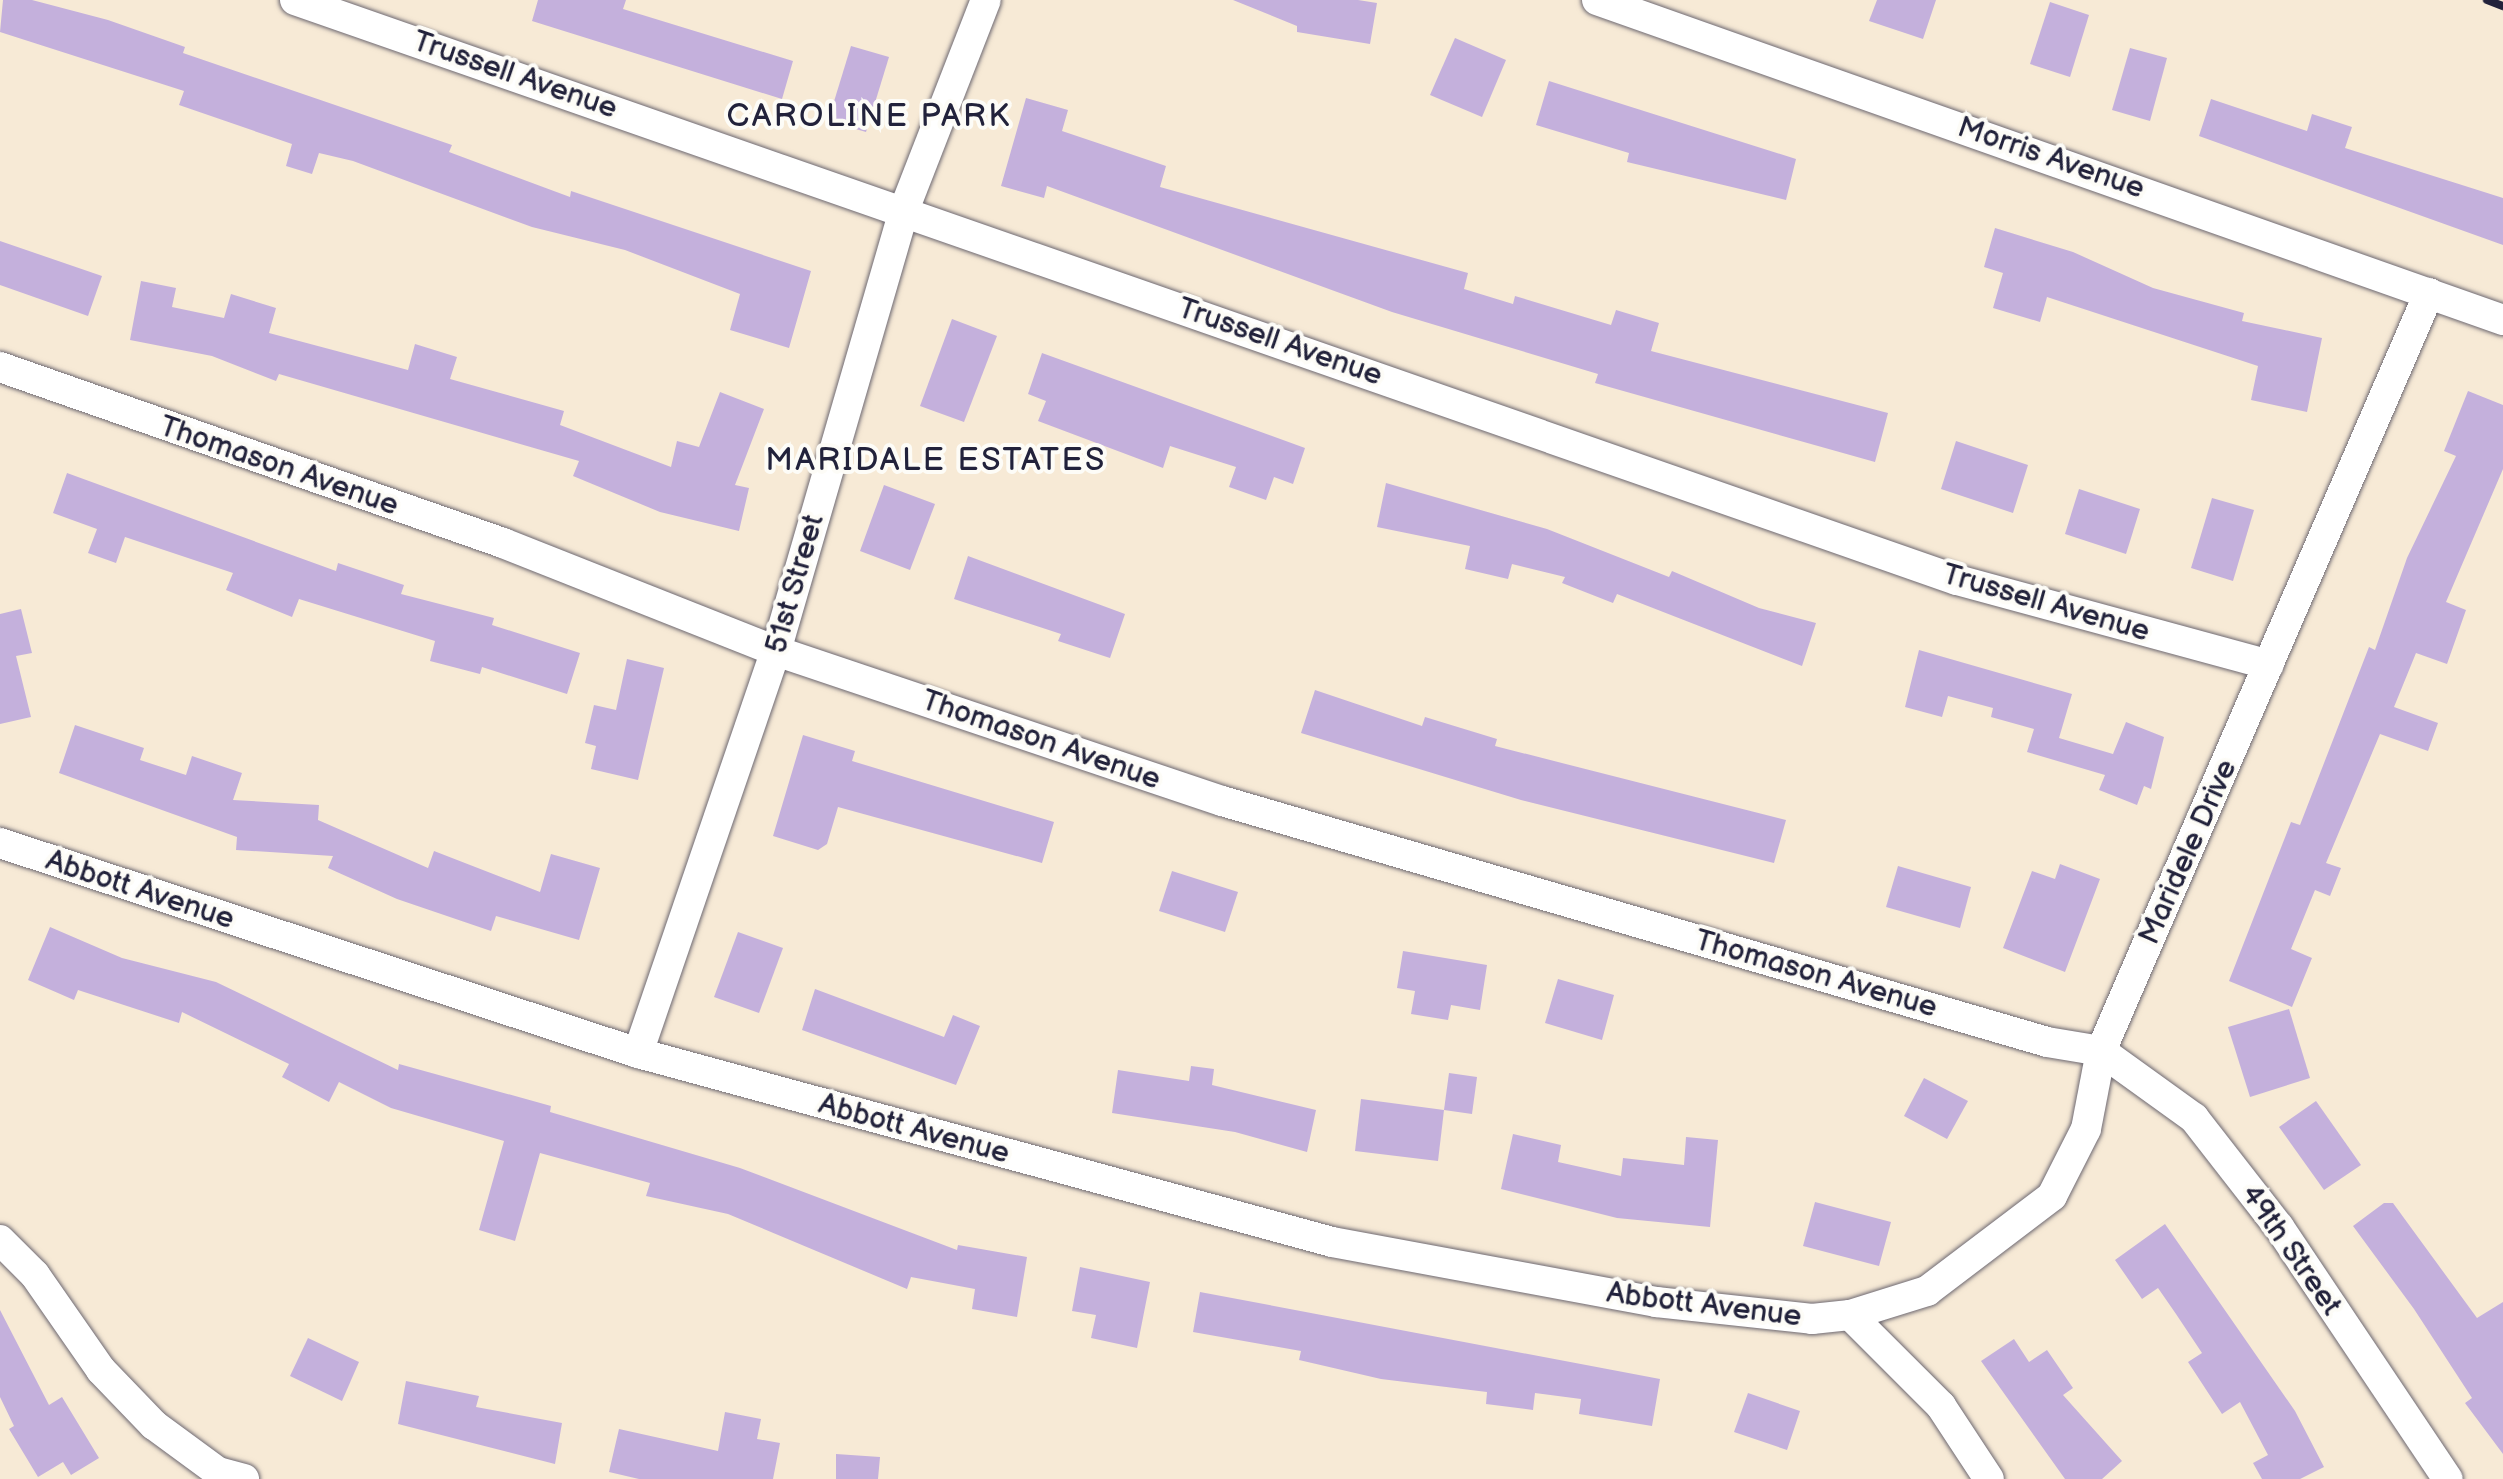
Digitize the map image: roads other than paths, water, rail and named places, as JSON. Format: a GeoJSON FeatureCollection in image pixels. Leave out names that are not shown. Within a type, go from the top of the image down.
{"type":"FeatureCollection","features":[{"type":"Feature","properties":{"kind":"street","name":"Trussell Avenue"},"geometry":{"type":"LineString","coordinates":[[295,0],[1957,580],[2269,665]]}},
{"type":"Feature","properties":{"kind":"street","name":"51st Street"},"geometry":{"type":"LineString","coordinates":[[638,1053],[776,652],[904,210],[986,0]]}},
{"type":"Feature","properties":{"kind":"street","name":"Morris Avenue"},"geometry":{"type":"LineString","coordinates":[[1597,0],[2503,320]]}},
{"type":"Feature","properties":{"kind":"street","name":"Maridele Drive"},"geometry":{"type":"LineString","coordinates":[[1850,1315],[1927,1291],[2052,1196],[2086,1129],[2101,1051],[2429,293]]}},
{"type":"Feature","properties":{"kind":"street","name":"Thomason Avenue"},"geometry":{"type":"LineString","coordinates":[[0,367],[503,543],[776,652],[1222,801],[2047,1042],[2101,1051]]}},
{"type":"Feature","properties":{"kind":"street","name":"Abbott Avenue"},"geometry":{"type":"LineString","coordinates":[[0,843],[638,1053],[1332,1242],[1656,1302],[1812,1319],[1850,1315]]}},
{"type":"Feature","properties":{"kind":"street","name":"49th Street"},"geometry":{"type":"LineString","coordinates":[[2101,1051],[2194,1118],[2280,1227],[2448,1479]]}},
{"type":"Feature","properties":{"kind":"street"},"geometry":{"type":"LineString","coordinates":[[0,1240],[35,1276],[102,1370],[154,1425],[218,1472],[244,1479]]}},
{"type":"Feature","properties":{"kind":"street"},"geometry":{"type":"LineString","coordinates":[[1850,1315],[1941,1406],[1990,1479]]}},
{"type":"Feature","properties":{"kind":"railway"},"geometry":{"type":"LineString","coordinates":[[2487,0],[2503,6]]}},
{"type":"Feature","properties":{"kind":"district","name":"CAROLINE PARK"},"geometry":{"type":"Point","coordinates":[869,117]}},
{"type":"Feature","properties":{"kind":"district","name":"MARIDALE ESTATES"},"geometry":{"type":"Point","coordinates":[936,461]}}]}
